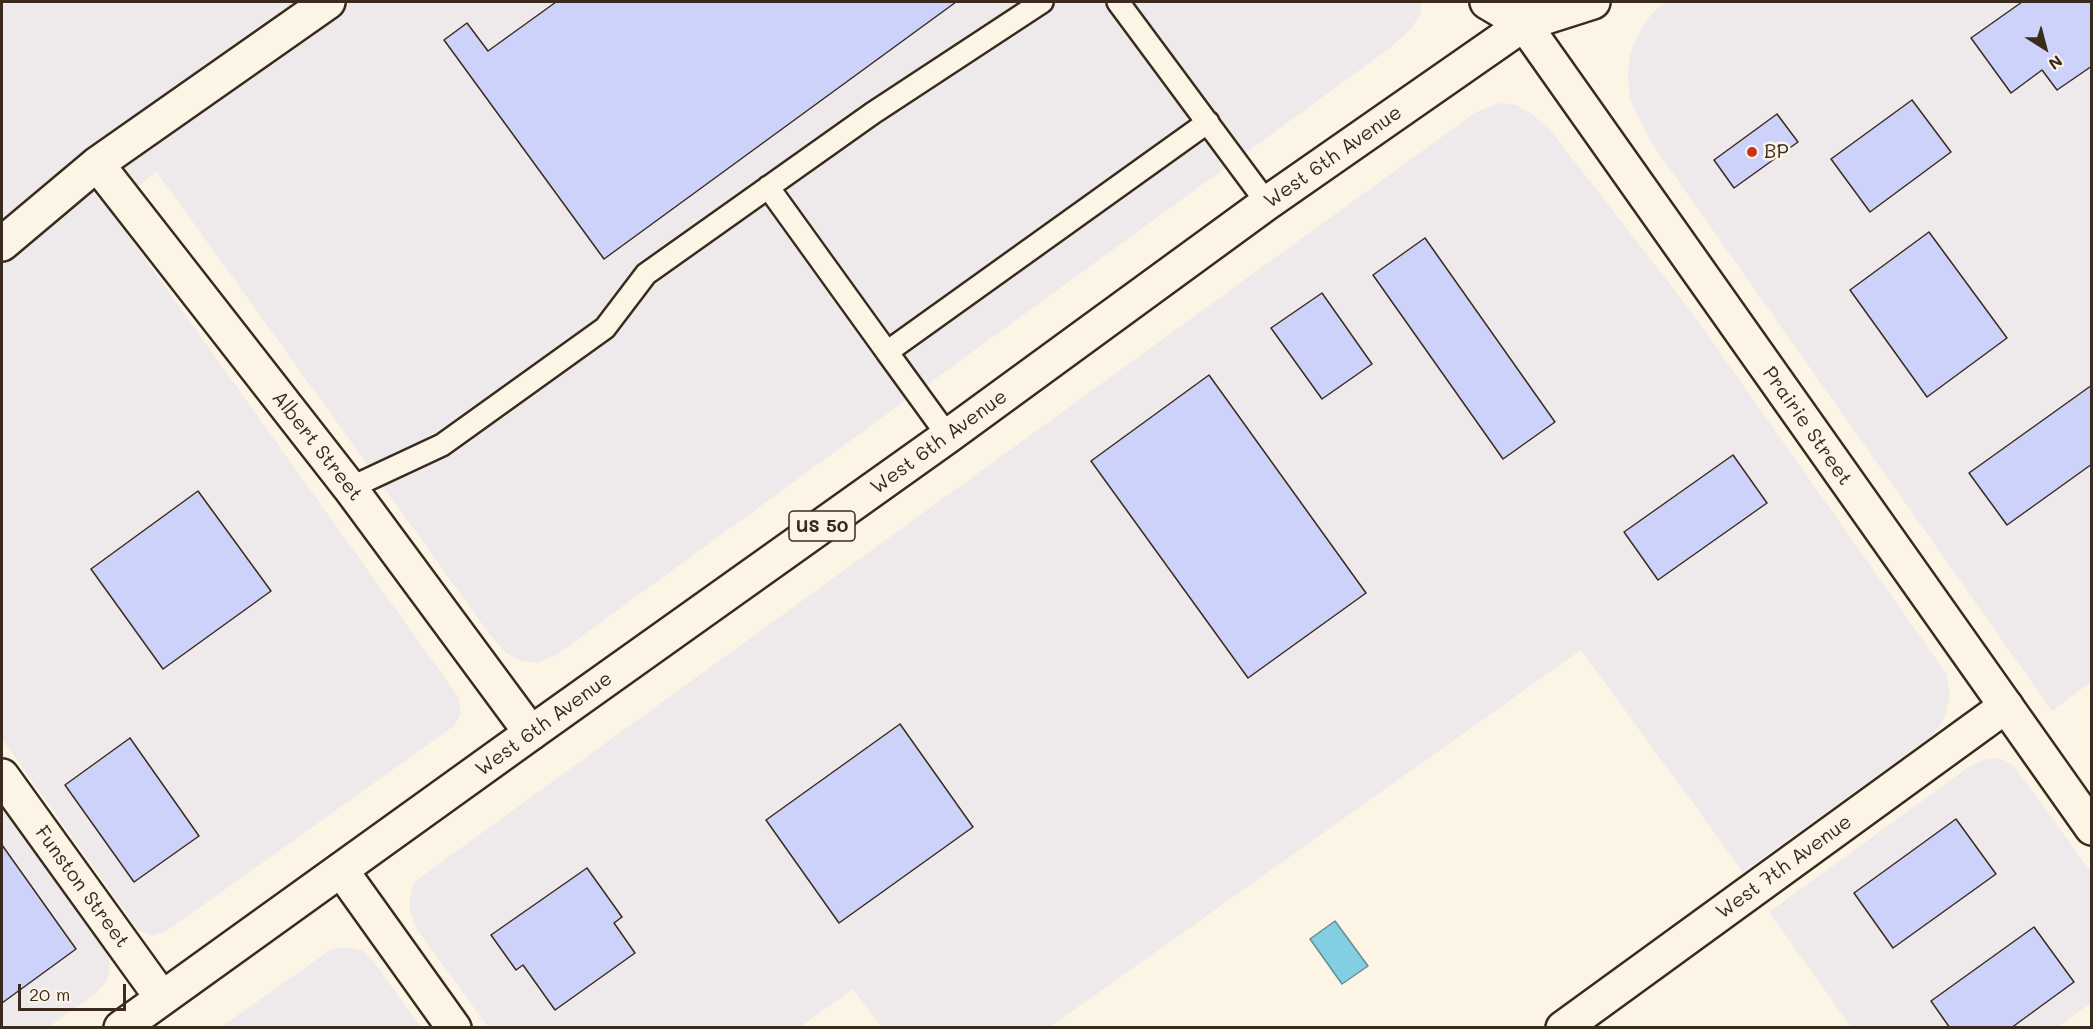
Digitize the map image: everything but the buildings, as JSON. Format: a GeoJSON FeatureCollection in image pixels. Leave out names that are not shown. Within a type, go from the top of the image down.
{"type":"FeatureCollection","features":[{"type":"Feature","properties":{"kind":"street"},"geometry":{"type":"LineString","coordinates":[[2,244],[97,164],[328,2]]}},
{"type":"Feature","properties":{"kind":"street","name":"Prairie Street"},"geometry":{"type":"LineString","coordinates":[[1487,2],[1528,9],[2091,828]]}},
{"type":"Feature","properties":{"kind":"street","name":"West 6th Avenue"},"geometry":{"type":"LineString","coordinates":[[121,1028],[948,436],[1528,9],[1593,2]]}},
{"type":"Feature","properties":{"kind":"street","name":"Albert Street"},"geometry":{"type":"LineString","coordinates":[[97,164],[350,488],[531,733]]}},
{"type":"Feature","properties":{"kind":"street","name":"West 7th Avenue"},"geometry":{"type":"LineString","coordinates":[[1563,1028],[2006,706]]}},
{"type":"Feature","properties":{"kind":"street","name":"Funston Street"},"geometry":{"type":"LineString","coordinates":[[2,776],[162,998]]}},
{"type":"Feature","properties":{"kind":"street"},"geometry":{"type":"LineString","coordinates":[[341,870],[454,1028]]}},
{"type":"Feature","properties":{"kind":"lane"},"geometry":{"type":"LineString","coordinates":[[350,488],[442,445],[461,432],[605,328],[646,274],[873,112],[1042,2]]}},
{"type":"Feature","properties":{"kind":"lane"},"geometry":{"type":"LineString","coordinates":[[1118,2],[1267,203]]}},
{"type":"Feature","properties":{"kind":"lane"},"geometry":{"type":"LineString","coordinates":[[887,352],[1208,122]]}},
{"type":"Feature","properties":{"kind":"lane"},"geometry":{"type":"LineString","coordinates":[[768,187],[948,436]]}},
{"type":"Feature","properties":{"kind":"shaded area"},"geometry":{"type":"Polygon","coordinates":[[[2,2],[1421,2],[1421,13],[1411,29],[1390,48],[556,655],[537,663],[522,661],[507,654],[490,635],[156,171],[111,211],[459,698],[461,713],[454,726],[168,930],[152,936],[138,930],[2,739],[2,2]]]}},
{"type":"Feature","properties":{"kind":"shaded area"},"geometry":{"type":"Polygon","coordinates":[[[1666,2],[2091,2],[2091,682],[2052,711],[1652,144],[1630,99],[1628,75],[1630,54],[1642,27],[1654,11],[1666,2]]]}},
{"type":"Feature","properties":{"kind":"shaded area"},"geometry":{"type":"Polygon","coordinates":[[[1499,103],[1517,105],[1551,131],[1693,314],[1946,673],[1950,695],[1946,712],[1940,726],[1929,738],[1743,872],[1581,650],[1050,1027],[882,1027],[853,989],[800,1027],[488,1027],[416,928],[410,911],[414,882],[1476,112],[1499,103]]]}},
{"type":"Feature","properties":{"kind":"shaded area"},"geometry":{"type":"Polygon","coordinates":[[[1994,758],[2004,760],[2015,767],[2091,872],[2091,1003],[2058,1027],[1851,1027],[1769,912],[1970,766],[1994,758]]]}},
{"type":"Feature","properties":{"kind":"shaded area"},"geometry":{"type":"Polygon","coordinates":[[[2,807],[106,950],[110,962],[108,979],[96,994],[48,1027],[2,1027],[2,807]]]}},
{"type":"Feature","properties":{"kind":"shaded area"},"geometry":{"type":"Polygon","coordinates":[[[347,947],[363,951],[374,962],[421,1027],[221,1027],[330,950],[347,947]]]}},
{"type":"Feature","properties":{"kind":"water"},"geometry":{"type":"Polygon","coordinates":[[[1335,921],[1368,966],[1342,984],[1310,939],[1335,921]]]}},
{"type":"Feature","properties":{"kind":"place","name":"BP"},"geometry":{"type":"Point","coordinates":[1752,152]}}]}
